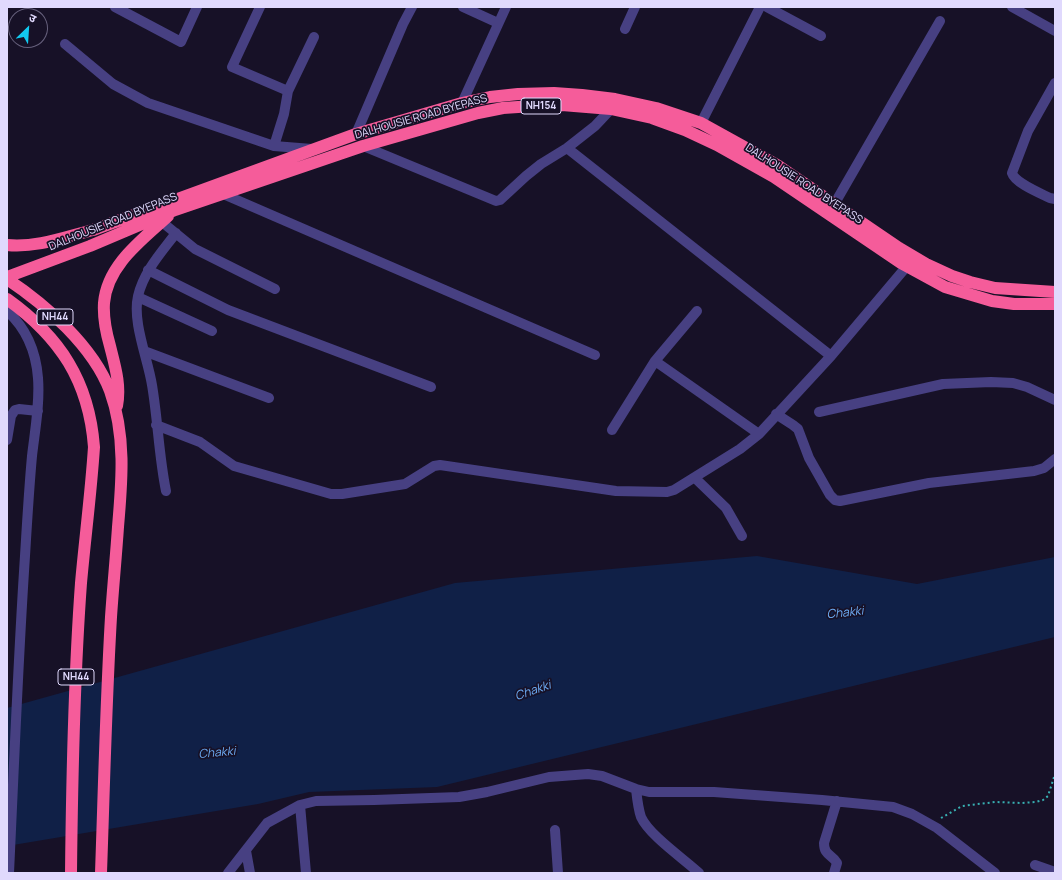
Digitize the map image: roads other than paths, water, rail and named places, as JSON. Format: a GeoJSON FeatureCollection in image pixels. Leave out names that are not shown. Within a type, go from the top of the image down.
{"type":"FeatureCollection","features":[{"type":"Feature","properties":{"kind":"highway","name":"NH154"},"geometry":{"type":"LineString","coordinates":[[7,245],[28,245],[51,241],[93,230],[312,149],[356,134],[462,103],[490,97],[518,94],[554,93],[615,99],[649,106],[701,123],[777,165],[835,203],[899,248],[926,264],[952,276],[995,288],[1055,292]]}},
{"type":"Feature","properties":{"kind":"highway","name":"DALHOUSIE ROAD BYEPASS"},"geometry":{"type":"LineString","coordinates":[[7,278],[90,246],[175,210],[364,146],[478,113],[503,108],[562,105],[611,109],[652,118],[685,130],[717,145],[780,181],[907,266],[944,287],[992,300],[1014,304],[1055,304]]}},
{"type":"Feature","properties":{"kind":"highway"},"geometry":{"type":"LineString","coordinates":[[116,410],[119,388],[104,317],[104,302],[106,295],[114,273],[120,263],[133,248],[175,210]]}},
{"type":"Feature","properties":{"kind":"highway","name":"NH44"},"geometry":{"type":"LineString","coordinates":[[7,278],[51,312],[81,345],[104,376],[116,410],[122,454],[122,486],[107,692],[101,873]]}},
{"type":"Feature","properties":{"kind":"highway","name":"NH44"},"geometry":{"type":"LineString","coordinates":[[7,299],[33,320],[62,352],[83,391],[92,427],[94,447],[81,583],[71,799],[70,873]]}},
{"type":"Feature","properties":{"kind":"street"},"geometry":{"type":"LineString","coordinates":[[115,7],[181,42],[197,7]]}},
{"type":"Feature","properties":{"kind":"street"},"geometry":{"type":"LineString","coordinates":[[260,7],[232,67],[288,90]]}},
{"type":"Feature","properties":{"kind":"street"},"geometry":{"type":"LineString","coordinates":[[356,134],[402,24],[412,7]]}},
{"type":"Feature","properties":{"kind":"street"},"geometry":{"type":"LineString","coordinates":[[463,7],[498,23]]}},
{"type":"Feature","properties":{"kind":"street"},"geometry":{"type":"LineString","coordinates":[[462,103],[506,7]]}},
{"type":"Feature","properties":{"kind":"street"},"geometry":{"type":"LineString","coordinates":[[625,29],[635,7]]}},
{"type":"Feature","properties":{"kind":"street"},"geometry":{"type":"LineString","coordinates":[[701,123],[760,7]]}},
{"type":"Feature","properties":{"kind":"street"},"geometry":{"type":"LineString","coordinates":[[767,7],[821,36]]}},
{"type":"Feature","properties":{"kind":"street"},"geometry":{"type":"LineString","coordinates":[[1012,7],[1055,31]]}},
{"type":"Feature","properties":{"kind":"street"},"geometry":{"type":"LineString","coordinates":[[835,203],[940,22]]}},
{"type":"Feature","properties":{"kind":"street"},"geometry":{"type":"LineString","coordinates":[[274,146],[284,114],[288,90],[314,37]]}},
{"type":"Feature","properties":{"kind":"street"},"geometry":{"type":"LineString","coordinates":[[66,44],[113,84],[148,103],[274,146],[312,149]]}},
{"type":"Feature","properties":{"kind":"street"},"geometry":{"type":"LineString","coordinates":[[1055,83],[1028,131],[1012,174],[1014,178],[1021,183],[1050,198],[1055,199]]}},
{"type":"Feature","properties":{"kind":"street"},"geometry":{"type":"LineString","coordinates":[[364,146],[496,201],[500,200],[541,164],[567,148],[595,126],[611,109]]}},
{"type":"Feature","properties":{"kind":"street"},"geometry":{"type":"LineString","coordinates":[[567,148],[831,356]]}},
{"type":"Feature","properties":{"kind":"street"},"geometry":{"type":"LineString","coordinates":[[223,194],[595,356]]}},
{"type":"Feature","properties":{"kind":"street"},"geometry":{"type":"LineString","coordinates":[[162,222],[196,249],[275,289]]}},
{"type":"Feature","properties":{"kind":"street"},"geometry":{"type":"LineString","coordinates":[[166,491],[156,425],[152,385],[138,320],[138,297],[148,270],[176,233]]}},
{"type":"Feature","properties":{"kind":"street"},"geometry":{"type":"LineString","coordinates":[[156,425],[200,442],[234,466],[331,494],[342,494],[405,484],[434,466],[440,465],[628,492],[667,492],[679,488],[695,478],[740,449],[759,434],[831,356],[907,266]]}},
{"type":"Feature","properties":{"kind":"street"},"geometry":{"type":"LineString","coordinates":[[148,270],[228,310],[431,387]]}},
{"type":"Feature","properties":{"kind":"street"},"geometry":{"type":"LineString","coordinates":[[138,297],[212,331]]}},
{"type":"Feature","properties":{"kind":"street"},"geometry":{"type":"LineString","coordinates":[[612,430],[655,361],[697,310]]}},
{"type":"Feature","properties":{"kind":"street"},"geometry":{"type":"LineString","coordinates":[[7,311],[28,337],[34,355],[38,378],[38,411],[32,456],[21,619],[9,873]]}},
{"type":"Feature","properties":{"kind":"street"},"geometry":{"type":"LineString","coordinates":[[144,351],[269,398]]}},
{"type":"Feature","properties":{"kind":"street"},"geometry":{"type":"LineString","coordinates":[[655,361],[759,434]]}},
{"type":"Feature","properties":{"kind":"street"},"geometry":{"type":"LineString","coordinates":[[819,412],[943,384],[991,382],[1013,383],[1027,387],[1055,400]]}},
{"type":"Feature","properties":{"kind":"street"},"geometry":{"type":"LineString","coordinates":[[7,440],[12,416],[15,410],[38,411]]}},
{"type":"Feature","properties":{"kind":"street"},"geometry":{"type":"LineString","coordinates":[[776,414],[798,430],[809,458],[830,495],[835,500],[840,501],[929,483],[1034,471],[1044,468],[1055,459]]}},
{"type":"Feature","properties":{"kind":"street"},"geometry":{"type":"LineString","coordinates":[[695,478],[726,508],[742,536]]}},
{"type":"Feature","properties":{"kind":"street"},"geometry":{"type":"LineString","coordinates":[[228,873],[236,865],[267,823],[300,805],[316,801],[459,796],[488,792],[549,777],[588,774],[602,776],[636,789],[649,792],[714,792],[893,807],[912,814],[932,825],[994,873]]}},
{"type":"Feature","properties":{"kind":"street"},"geometry":{"type":"LineString","coordinates":[[636,789],[640,815],[644,822],[662,841],[699,873]]}},
{"type":"Feature","properties":{"kind":"street"},"geometry":{"type":"LineString","coordinates":[[834,873],[837,864],[835,860],[826,853],[824,843],[837,802]]}},
{"type":"Feature","properties":{"kind":"street"},"geometry":{"type":"LineString","coordinates":[[300,805],[306,873]]}},
{"type":"Feature","properties":{"kind":"street"},"geometry":{"type":"LineString","coordinates":[[555,830],[558,873]]}},
{"type":"Feature","properties":{"kind":"street"},"geometry":{"type":"LineString","coordinates":[[246,851],[250,873]]}},
{"type":"Feature","properties":{"kind":"street"},"geometry":{"type":"LineString","coordinates":[[1035,865],[1055,872]]}},
{"type":"Feature","properties":{"kind":"water","name":"Chakki"},"geometry":{"type":"Polygon","coordinates":[[[757,556],[917,584],[1055,557],[1055,637],[437,787],[309,792],[258,804],[7,846],[7,708],[455,583],[757,556]]]}}]}
